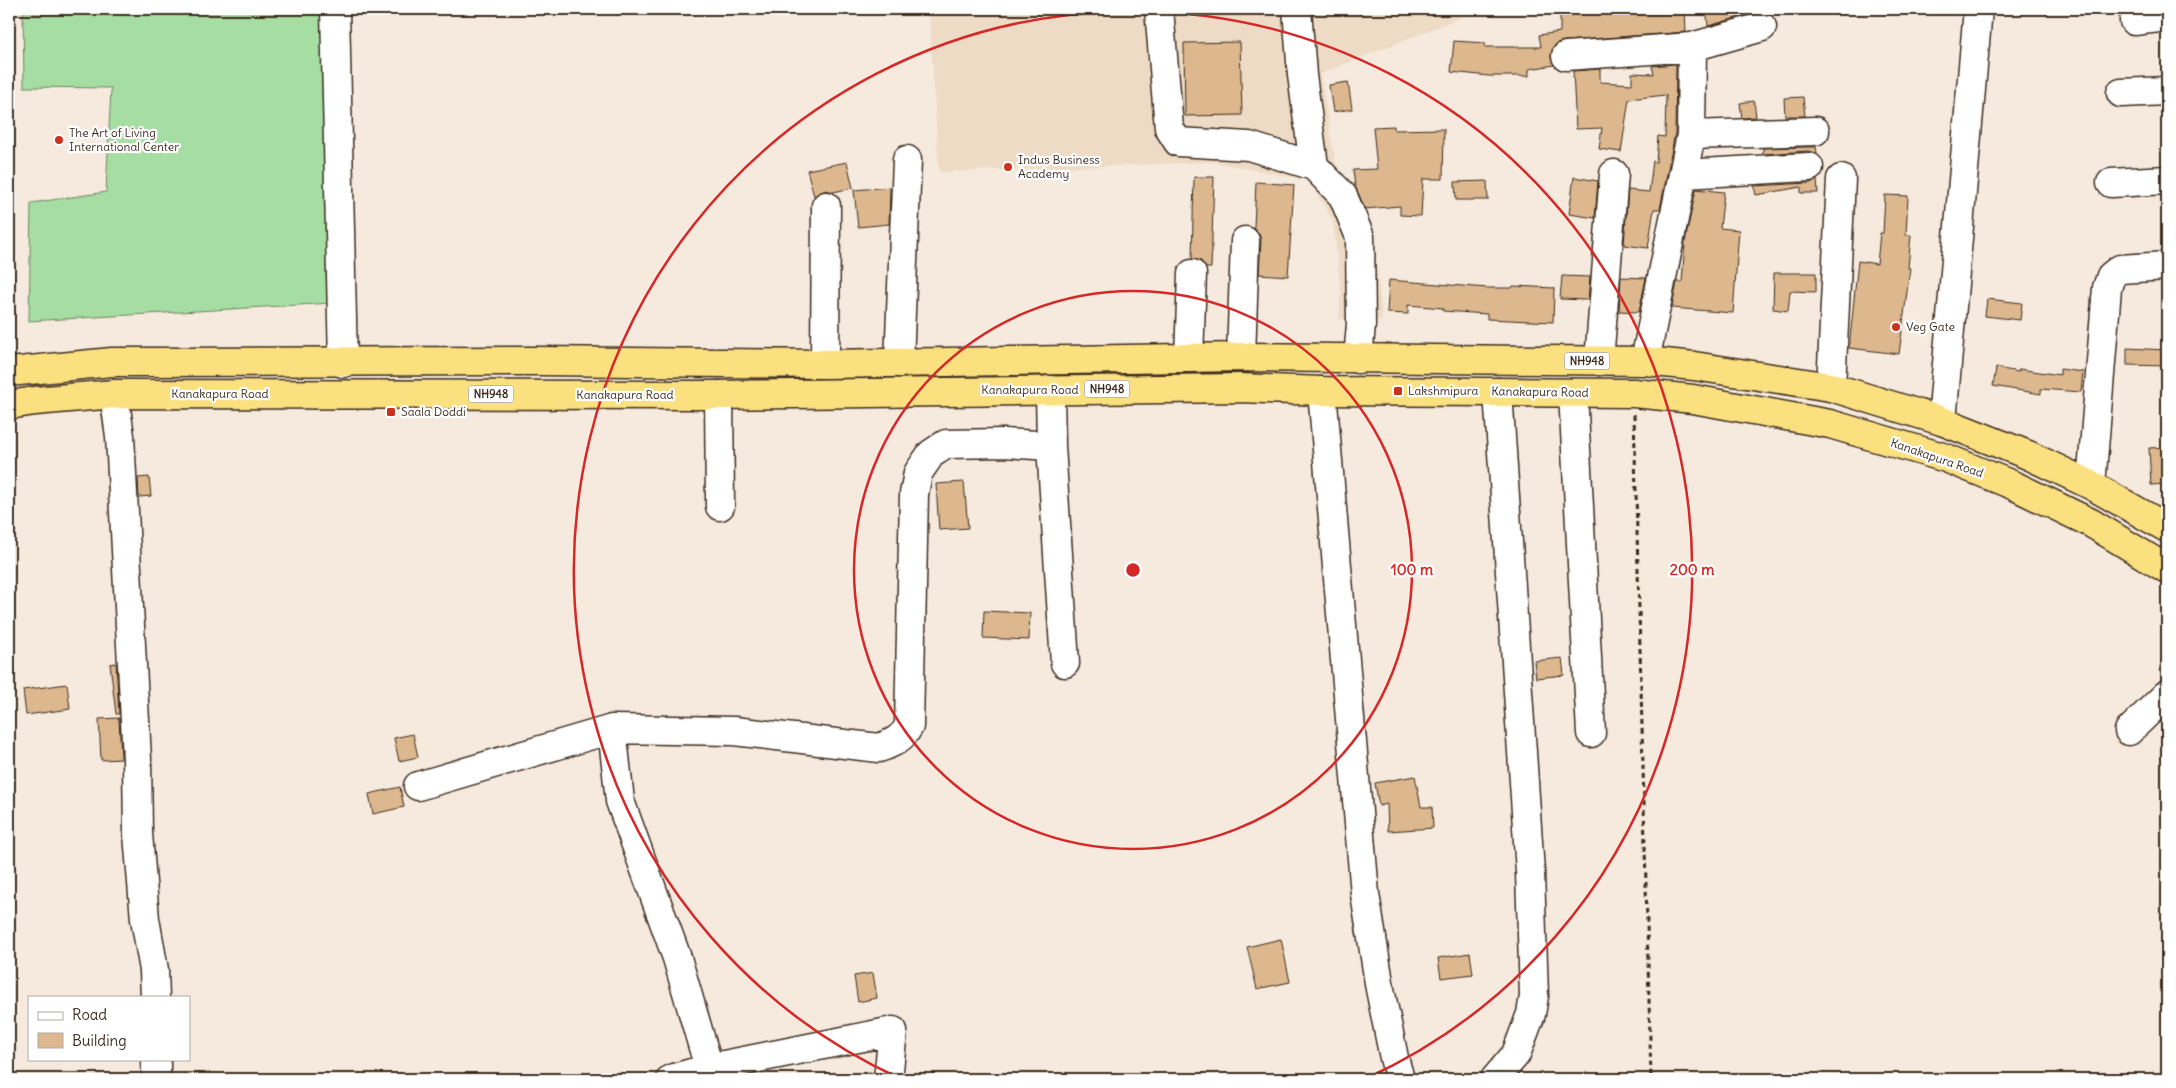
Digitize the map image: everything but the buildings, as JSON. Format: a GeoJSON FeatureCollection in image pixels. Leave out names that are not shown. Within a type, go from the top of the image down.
{"type":"FeatureCollection","features":[{"type":"Feature","properties":{"kind":"highway","name":"NH948"},"geometry":{"type":"LineString","coordinates":[[9,372],[112,362],[510,361],[825,364],[1241,357],[1358,360],[1645,361],[1694,366],[1831,387],[1942,421],[2028,455],[2091,485],[2167,528]]}},
{"type":"Feature","properties":{"kind":"highway"},"geometry":{"type":"LineString","coordinates":[[974,362],[975,390]]}},
{"type":"Feature","properties":{"kind":"highway","name":"Kanakapura Road"},"geometry":{"type":"LineString","coordinates":[[9,405],[114,394],[719,395],[975,390],[1240,388],[1322,391],[1634,393],[1693,399],[1830,424],[1946,458],[2015,486],[2082,519],[2167,569]]}},
{"type":"Feature","properties":{"kind":"street"},"geometry":{"type":"LineString","coordinates":[[335,9],[343,362]]}},
{"type":"Feature","properties":{"kind":"street"},"geometry":{"type":"LineString","coordinates":[[1159,9],[1169,128],[1178,142],[1249,146],[1314,166],[1343,196],[1360,237],[1361,324],[1358,360]]}},
{"type":"Feature","properties":{"kind":"street"},"geometry":{"type":"LineString","coordinates":[[1297,9],[1302,76],[1314,166]]}},
{"type":"Feature","properties":{"kind":"street"},"geometry":{"type":"LineString","coordinates":[[1942,421],[1978,9]]}},
{"type":"Feature","properties":{"kind":"street"},"geometry":{"type":"LineString","coordinates":[[2134,21],[2167,17]]}},
{"type":"Feature","properties":{"kind":"street"},"geometry":{"type":"LineString","coordinates":[[1566,56],[1692,48],[1762,27]]}},
{"type":"Feature","properties":{"kind":"street"},"geometry":{"type":"LineString","coordinates":[[1645,361],[1691,135],[1692,48]]}},
{"type":"Feature","properties":{"kind":"street"},"geometry":{"type":"LineString","coordinates":[[2121,93],[2167,91]]}},
{"type":"Feature","properties":{"kind":"street"},"geometry":{"type":"LineString","coordinates":[[1691,135],[1815,131]]}},
{"type":"Feature","properties":{"kind":"street"},"geometry":{"type":"LineString","coordinates":[[899,363],[907,160]]}},
{"type":"Feature","properties":{"kind":"street"},"geometry":{"type":"LineString","coordinates":[[1684,174],[1809,167]]}},
{"type":"Feature","properties":{"kind":"street"},"geometry":{"type":"LineString","coordinates":[[1599,361],[1614,174]]}},
{"type":"Feature","properties":{"kind":"street"},"geometry":{"type":"LineString","coordinates":[[1831,387],[1841,180]]}},
{"type":"Feature","properties":{"kind":"street"},"geometry":{"type":"LineString","coordinates":[[2111,183],[2167,180]]}},
{"type":"Feature","properties":{"kind":"street"},"geometry":{"type":"LineString","coordinates":[[825,364],[826,206]]}},
{"type":"Feature","properties":{"kind":"street"},"geometry":{"type":"LineString","coordinates":[[1241,357],[1245,241]]}},
{"type":"Feature","properties":{"kind":"street"},"geometry":{"type":"LineString","coordinates":[[2091,485],[2106,288],[2111,276],[2120,269],[2167,266]]}},
{"type":"Feature","properties":{"kind":"street"},"geometry":{"type":"LineString","coordinates":[[1189,358],[1192,274]]}},
{"type":"Feature","properties":{"kind":"street"},"geometry":{"type":"LineString","coordinates":[[1050,390],[1051,446],[1065,663]]}},
{"type":"Feature","properties":{"kind":"street"},"geometry":{"type":"LineString","coordinates":[[1322,391],[1365,894],[1380,989],[1400,1079]]}},
{"type":"Feature","properties":{"kind":"street"},"geometry":{"type":"LineString","coordinates":[[1494,1079],[1516,1054],[1530,1014],[1534,996],[1530,872],[1498,392]]}},
{"type":"Feature","properties":{"kind":"street"},"geometry":{"type":"LineString","coordinates":[[1573,393],[1591,733]]}},
{"type":"Feature","properties":{"kind":"street"},"geometry":{"type":"LineString","coordinates":[[114,394],[120,436],[137,759],[138,834],[145,919],[154,970],[155,996]]}},
{"type":"Feature","properties":{"kind":"street"},"geometry":{"type":"LineString","coordinates":[[719,395],[720,506]]}},
{"type":"Feature","properties":{"kind":"street"},"geometry":{"type":"LineString","coordinates":[[418,786],[612,729],[734,731],[879,748],[895,742],[905,734],[909,726],[914,494],[918,473],[931,454],[946,444],[1004,443],[1051,446]]}},
{"type":"Feature","properties":{"kind":"street"},"geometry":{"type":"LineString","coordinates":[[2129,731],[2167,694]]}},
{"type":"Feature","properties":{"kind":"street"},"geometry":{"type":"LineString","coordinates":[[612,729],[620,801],[677,958],[709,1068]]}},
{"type":"Feature","properties":{"kind":"street"},"geometry":{"type":"LineString","coordinates":[[672,1079],[709,1068],[893,1031],[888,1079]]}},
{"type":"Feature","properties":{"kind":"street"},"geometry":{"type":"LineString","coordinates":[[156,1060],[156,1079]]}},
{"type":"Feature","properties":{"kind":"path"},"geometry":{"type":"LineString","coordinates":[[1634,393],[1652,1079]]}},
{"type":"Feature","properties":{"kind":"shaded area","name":"Indus Business Academy"},"geometry":{"type":"Polygon","coordinates":[[[929,9],[1482,9],[1320,74],[1338,177],[1374,236],[1382,321],[1339,319],[1341,292],[1333,221],[1309,180],[1214,162],[939,172],[929,9]]]}},
{"type":"Feature","properties":{"kind":"green space"},"geometry":{"type":"Polygon","coordinates":[[[23,9],[322,9],[332,303],[29,321],[31,203],[106,192],[111,88],[24,87],[23,9]]]}},
{"type":"Feature","properties":{"kind":"place","name":"The Art of Living International Center"},"geometry":{"type":"Point","coordinates":[59,140]}},
{"type":"Feature","properties":{"kind":"place","name":"Indus Business Academy"},"geometry":{"type":"Point","coordinates":[1008,167]}},
{"type":"Feature","properties":{"kind":"place","name":"Veg Gate"},"geometry":{"type":"Point","coordinates":[1896,327]}},
{"type":"Feature","properties":{"kind":"place","name":"Lakshmipura"},"geometry":{"type":"Point","coordinates":[1398,391]}},
{"type":"Feature","properties":{"kind":"place","name":"Saala Doddi"},"geometry":{"type":"Point","coordinates":[391,412]}}]}
